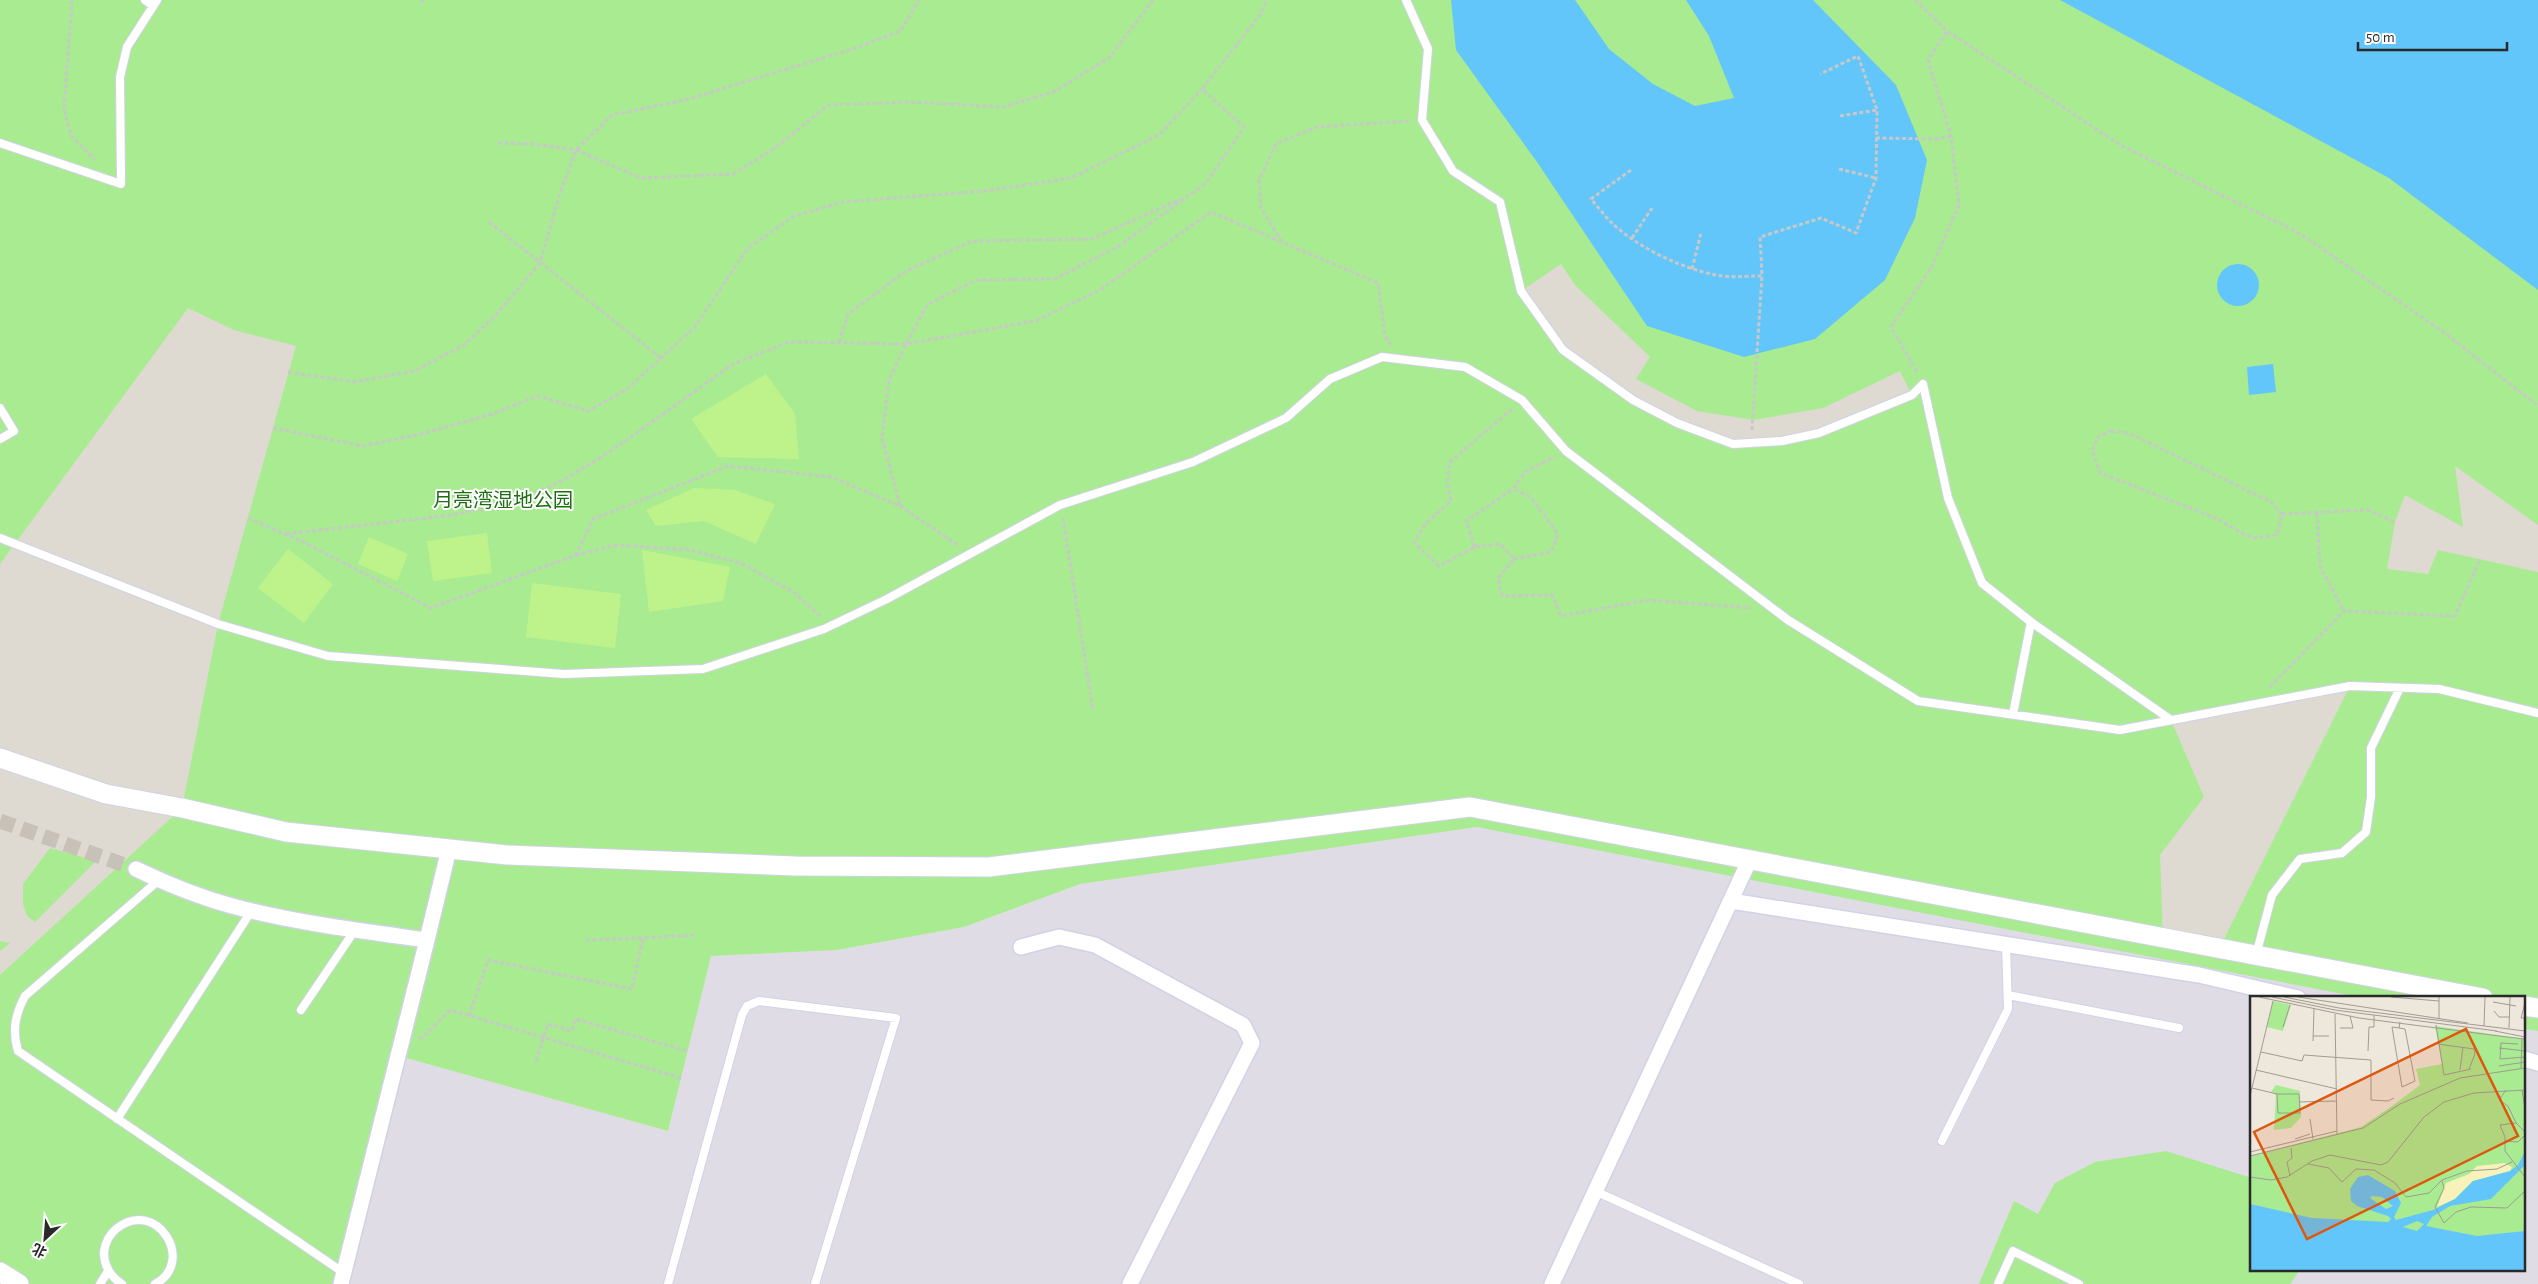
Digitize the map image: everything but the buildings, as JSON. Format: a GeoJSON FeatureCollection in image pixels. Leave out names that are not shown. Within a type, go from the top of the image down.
{"type":"FeatureCollection","features":[{"type":"Feature","properties":{"kind":"street"},"geometry":{"type":"LineString","coordinates":[[0,758],[106,794],[182,808],[286,832],[508,856],[795,866],[989,867],[1470,806],[2472,996]]}},
{"type":"Feature","properties":{"kind":"street"},"geometry":{"type":"LineString","coordinates":[[343,1279],[449,850]]}},
{"type":"Feature","properties":{"kind":"street"},"geometry":{"type":"LineString","coordinates":[[1552,1284],[1750,859]]}},
{"type":"Feature","properties":{"kind":"street"},"geometry":{"type":"LineString","coordinates":[[136,869],[159,880],[216,900],[252,910],[355,930],[428,940]]}},
{"type":"Feature","properties":{"kind":"street"},"geometry":{"type":"LineString","coordinates":[[1731,901],[2199,975],[2289,996]]}},
{"type":"Feature","properties":{"kind":"street"},"geometry":{"type":"LineString","coordinates":[[1021,947],[1059,937],[1094,945],[1243,1024],[1252,1043],[1130,1284]]}},
{"type":"Feature","properties":{"kind":"street"},"geometry":{"type":"LineString","coordinates":[[0,1272],[19,1284]]}},
{"type":"Feature","properties":{"kind":"lane"},"geometry":{"type":"LineString","coordinates":[[0,143],[120,184],[120,77],[127,47],[155,3],[145,0]]}},
{"type":"Feature","properties":{"kind":"lane"},"geometry":{"type":"LineString","coordinates":[[1406,0],[1428,49],[1422,120],[1453,171],[1500,202],[1520,291],[1564,350],[1633,400],[1677,423],[1733,444],[1782,441],[1819,434],[1912,396],[1923,384]]}},
{"type":"Feature","properties":{"kind":"lane"},"geometry":{"type":"LineString","coordinates":[[0,538],[218,624],[328,656],[564,674],[703,669],[831,626],[1060,505],[1193,462],[1286,418],[1330,379],[1382,357],[1465,367],[1522,400],[1566,451],[1776,611],[1918,701],[2120,730],[2350,686],[2439,689],[2538,713]]}},
{"type":"Feature","properties":{"kind":"lane"},"geometry":{"type":"LineString","coordinates":[[1923,384],[1948,498],[1982,583],[2031,622],[2171,720]]}},
{"type":"Feature","properties":{"kind":"lane"},"geometry":{"type":"LineString","coordinates":[[0,408],[14,431],[0,439]]}},
{"type":"Feature","properties":{"kind":"lane"},"geometry":{"type":"LineString","coordinates":[[2014,714],[2031,622]]}},
{"type":"Feature","properties":{"kind":"lane"},"geometry":{"type":"LineString","coordinates":[[2256,955],[2272,895],[2300,859],[2342,853],[2366,832],[2371,797],[2371,748],[2400,688]]}},
{"type":"Feature","properties":{"kind":"lane"},"geometry":{"type":"LineString","coordinates":[[159,880],[25,996],[18,1008],[13,1034],[18,1051],[343,1279]]}},
{"type":"Feature","properties":{"kind":"lane"},"geometry":{"type":"LineString","coordinates":[[117,1119],[252,910]]}},
{"type":"Feature","properties":{"kind":"lane"},"geometry":{"type":"LineString","coordinates":[[301,1010],[355,930]]}},
{"type":"Feature","properties":{"kind":"lane"},"geometry":{"type":"LineString","coordinates":[[1942,1142],[2008,1009],[2006,944]]}},
{"type":"Feature","properties":{"kind":"lane"},"geometry":{"type":"LineString","coordinates":[[2008,995],[2178,1028]]}},
{"type":"Feature","properties":{"kind":"lane"},"geometry":{"type":"LineString","coordinates":[[668,1284],[742,1015],[747,1006],[759,1001],[896,1018],[815,1284]]}},
{"type":"Feature","properties":{"kind":"lane"},"geometry":{"type":"LineString","coordinates":[[1595,1191],[1798,1284]]}},
{"type":"Feature","properties":{"kind":"lane"},"geometry":{"type":"LineString","coordinates":[[122,1284],[108,1271],[104,1250],[112,1232],[130,1221],[151,1222],[169,1238],[172,1249],[172,1261],[168,1272],[155,1284]]}},
{"type":"Feature","properties":{"kind":"lane"},"geometry":{"type":"LineString","coordinates":[[1998,1284],[2013,1251],[2079,1284]]}},
{"type":"Feature","properties":{"kind":"lane"},"geometry":{"type":"LineString","coordinates":[[100,1284],[108,1271]]}},
{"type":"Feature","properties":{"kind":"path"},"geometry":{"type":"LineString","coordinates":[[72,0],[64,109],[70,136],[108,173],[120,178]]}},
{"type":"Feature","properties":{"kind":"path"},"geometry":{"type":"LineString","coordinates":[[288,372],[354,382],[414,370],[464,345],[496,316],[540,263],[560,193],[576,150],[612,115],[685,100],[859,47],[900,31],[919,0]]}},
{"type":"Feature","properties":{"kind":"path"},"geometry":{"type":"LineString","coordinates":[[498,143],[534,144],[576,150],[641,178],[733,174],[775,148],[828,105],[910,102],[1004,107],[1055,91],[1109,58],[1153,0]]}},
{"type":"Feature","properties":{"kind":"path"},"geometry":{"type":"LineString","coordinates":[[273,428],[363,446],[420,434],[474,419],[538,396],[588,411],[626,390],[694,328],[747,248],[794,216],[843,202],[985,191],[1071,178],[1158,135],[1202,89],[1260,16],[1267,0]]}},
{"type":"Feature","properties":{"kind":"path"},"geometry":{"type":"LineString","coordinates":[[1916,0],[1947,31],[2122,146],[2299,233],[2445,333],[2538,406]]}},
{"type":"Feature","properties":{"kind":"path"},"geometry":{"type":"LineString","coordinates":[[1923,384],[1892,326],[1931,268],[1959,205],[1951,136],[1928,60],[1947,31]]}},
{"type":"Feature","properties":{"kind":"path"},"geometry":{"type":"LineString","coordinates":[[1751,443],[1762,276],[1760,237],[1821,218],[1856,233],[1876,178],[1877,110],[1858,56],[1820,74]]}},
{"type":"Feature","properties":{"kind":"path"},"geometry":{"type":"LineString","coordinates":[[900,506],[882,439],[889,380],[928,304],[976,280],[1054,279],[1120,246],[1206,183],[1244,127],[1202,89]]}},
{"type":"Feature","properties":{"kind":"path"},"geometry":{"type":"LineString","coordinates":[[1840,116],[1877,110]]}},
{"type":"Feature","properties":{"kind":"path"},"geometry":{"type":"LineString","coordinates":[[1282,242],[1261,208],[1259,180],[1276,144],[1317,127],[1422,120]]}},
{"type":"Feature","properties":{"kind":"path"},"geometry":{"type":"LineString","coordinates":[[1876,138],[1936,139],[1951,136]]}},
{"type":"Feature","properties":{"kind":"path"},"geometry":{"type":"LineString","coordinates":[[1840,169],[1876,178]]}},
{"type":"Feature","properties":{"kind":"path"},"geometry":{"type":"LineString","coordinates":[[1631,170],[1591,200],[1614,225],[1655,252],[1692,269],[1718,276],[1762,276]]}},
{"type":"Feature","properties":{"kind":"path"},"geometry":{"type":"LineString","coordinates":[[839,342],[848,314],[906,271],[972,241],[1092,238],[1188,196]]}},
{"type":"Feature","properties":{"kind":"path"},"geometry":{"type":"LineString","coordinates":[[1632,238],[1652,208]]}},
{"type":"Feature","properties":{"kind":"path"},"geometry":{"type":"LineString","coordinates":[[286,534],[453,515],[523,499],[565,479],[611,451],[733,364],[789,342],[906,344],[1035,321],[1100,290],[1210,212],[1378,283],[1384,336],[1401,359]]}},
{"type":"Feature","properties":{"kind":"path"},"geometry":{"type":"LineString","coordinates":[[489,222],[661,358]]}},
{"type":"Feature","properties":{"kind":"path"},"geometry":{"type":"LineString","coordinates":[[1692,269],[1701,233]]}},
{"type":"Feature","properties":{"kind":"path"},"geometry":{"type":"LineString","coordinates":[[1514,560],[1500,544],[1475,547],[1439,566],[1414,543],[1426,523],[1452,501],[1447,480],[1450,462],[1522,400]]}},
{"type":"Feature","properties":{"kind":"path"},"geometry":{"type":"LineString","coordinates":[[2282,514],[2277,535],[2250,537],[2200,511],[2100,473],[2092,450],[2098,437],[2111,431],[2129,433],[2270,502],[2282,514],[2368,510],[2394,522]]}},
{"type":"Feature","properties":{"kind":"path"},"geometry":{"type":"LineString","coordinates":[[1475,547],[1466,521],[1514,489],[1526,472],[1566,451]]}},
{"type":"Feature","properties":{"kind":"path"},"geometry":{"type":"LineString","coordinates":[[576,555],[592,519],[728,466],[831,477],[900,506],[970,554]]}},
{"type":"Feature","properties":{"kind":"path"},"geometry":{"type":"LineString","coordinates":[[1514,489],[1531,497],[1558,534],[1552,552],[1514,560],[1498,578],[1502,596],[1552,595],[1561,616],[1648,600],[1776,611]]}},
{"type":"Feature","properties":{"kind":"path"},"geometry":{"type":"LineString","coordinates":[[1060,505],[1093,710]]}},
{"type":"Feature","properties":{"kind":"path"},"geometry":{"type":"LineString","coordinates":[[2317,512],[2320,566],[2344,611]]}},
{"type":"Feature","properties":{"kind":"path"},"geometry":{"type":"LineString","coordinates":[[248,518],[286,534],[431,608],[576,555],[617,545],[690,550],[741,563],[795,592],[831,626]]}},
{"type":"Feature","properties":{"kind":"path"},"geometry":{"type":"LineString","coordinates":[[2254,704],[2344,611],[2455,616],[2480,559]]}},
{"type":"Feature","properties":{"kind":"path"},"geometry":{"type":"LineString","coordinates":[[586,940],[694,935]]}},
{"type":"Feature","properties":{"kind":"path"},"geometry":{"type":"LineString","coordinates":[[469,1016],[488,960],[632,989],[643,938]]}},
{"type":"Feature","properties":{"kind":"path"},"geometry":{"type":"LineString","coordinates":[[404,1033],[422,1038],[450,1010],[681,1078]]}},
{"type":"Feature","properties":{"kind":"path"},"geometry":{"type":"LineString","coordinates":[[536,1061],[548,1024],[572,1031],[575,1020],[687,1051]]}},
{"type":"Feature","properties":{"kind":"shaded area"},"geometry":{"type":"Polygon","coordinates":[[[1561,264],[1575,285],[1650,357],[1636,379],[1697,411],[1754,420],[1823,408],[1900,371],[1912,395],[1819,433],[1733,444],[1633,400],[1564,350],[1521,291],[1561,264]]]}},
{"type":"Feature","properties":{"kind":"shaded area"},"geometry":{"type":"Polygon","coordinates":[[[188,308],[234,330],[296,346],[218,624],[182,808],[0,975],[0,951],[10,943],[0,941],[0,564],[188,308]],[[50,848],[23,884],[23,904],[27,916],[35,922],[96,861],[50,848]]]}},
{"type":"Feature","properties":{"kind":"shaded area"},"geometry":{"type":"Polygon","coordinates":[[[2455,466],[2538,525],[2538,572],[2438,550],[2428,574],[2387,569],[2395,522],[2405,495],[2463,527],[2455,466]]]}},
{"type":"Feature","properties":{"kind":"shaded area"},"geometry":{"type":"Polygon","coordinates":[[[2350,686],[2219,949],[2163,941],[2160,855],[2204,797],[2171,720],[2350,686]]]}},
{"type":"Feature","properties":{"kind":"shaded area"},"geometry":{"type":"Polygon","coordinates":[[[1477,827],[2471,996],[2250,996],[2250,1272],[2526,1272],[2526,1006],[2538,1008],[2538,1284],[341,1284],[399,1056],[668,1131],[710,956],[837,950],[964,927],[1080,884],[1477,827]]]}},
{"type":"Feature","properties":{"kind":"green space","name":"月亮湾湿地公园"},"geometry":{"type":"Polygon","coordinates":[[[0,0],[2122,0],[2538,250],[2538,1031],[2526,1029],[2526,996],[2354,996],[1477,827],[1080,884],[964,927],[837,950],[711,956],[668,1131],[399,1056],[341,1284],[18,1284],[0,1272],[0,0]]]}},
{"type":"Feature","properties":{"kind":"green space"},"geometry":{"type":"Polygon","coordinates":[[[766,374],[795,414],[799,459],[718,457],[691,419],[766,374]]]}},
{"type":"Feature","properties":{"kind":"green space"},"geometry":{"type":"Polygon","coordinates":[[[694,488],[735,490],[775,504],[756,544],[704,521],[656,526],[646,510],[694,488]]]}},
{"type":"Feature","properties":{"kind":"green space"},"geometry":{"type":"Polygon","coordinates":[[[487,533],[492,573],[433,581],[427,541],[487,533]]]}},
{"type":"Feature","properties":{"kind":"green space"},"geometry":{"type":"Polygon","coordinates":[[[369,537],[408,554],[397,581],[358,564],[369,537]]]}},
{"type":"Feature","properties":{"kind":"green space"},"geometry":{"type":"Polygon","coordinates":[[[288,549],[333,584],[304,623],[258,588],[288,549]]]}},
{"type":"Feature","properties":{"kind":"green space"},"geometry":{"type":"Polygon","coordinates":[[[642,550],[730,567],[723,601],[649,612],[642,550]]]}},
{"type":"Feature","properties":{"kind":"green space"},"geometry":{"type":"Polygon","coordinates":[[[532,583],[621,594],[615,648],[526,637],[532,583]]]}},
{"type":"Feature","properties":{"kind":"green space"},"geometry":{"type":"Polygon","coordinates":[[[2166,1151],[2250,1177],[2250,1272],[2299,1272],[2290,1284],[1979,1284],[2014,1201],[2038,1214],[2055,1183],[2095,1162],[2166,1151]]]}},
{"type":"Feature","properties":{"kind":"water"},"geometry":{"type":"Polygon","coordinates":[[[1451,0],[1575,0],[1609,49],[1653,84],[1695,106],[1734,98],[1709,36],[1686,0],[1813,0],[1896,85],[1927,160],[1915,218],[1885,280],[1815,339],[1744,357],[1647,326],[1537,162],[1456,50],[1451,0]]]}},
{"type":"Feature","properties":{"kind":"water"},"geometry":{"type":"Polygon","coordinates":[[[2060,0],[2538,0],[2538,290],[2389,178],[2060,0]]]}},
{"type":"Feature","properties":{"kind":"water"},"geometry":{"type":"Polygon","coordinates":[[[2242,264],[2250,267],[2256,273],[2259,285],[2256,297],[2250,303],[2234,306],[2226,303],[2220,297],[2217,281],[2220,273],[2226,267],[2242,264]]]}},
{"type":"Feature","properties":{"kind":"water"},"geometry":{"type":"Polygon","coordinates":[[[2273,364],[2276,392],[2249,395],[2247,367],[2273,364]]]}},
{"type":"Feature","properties":{"kind":"tunnel"},"geometry":{"type":"LineString","coordinates":[[0,821],[136,869]]}}]}
